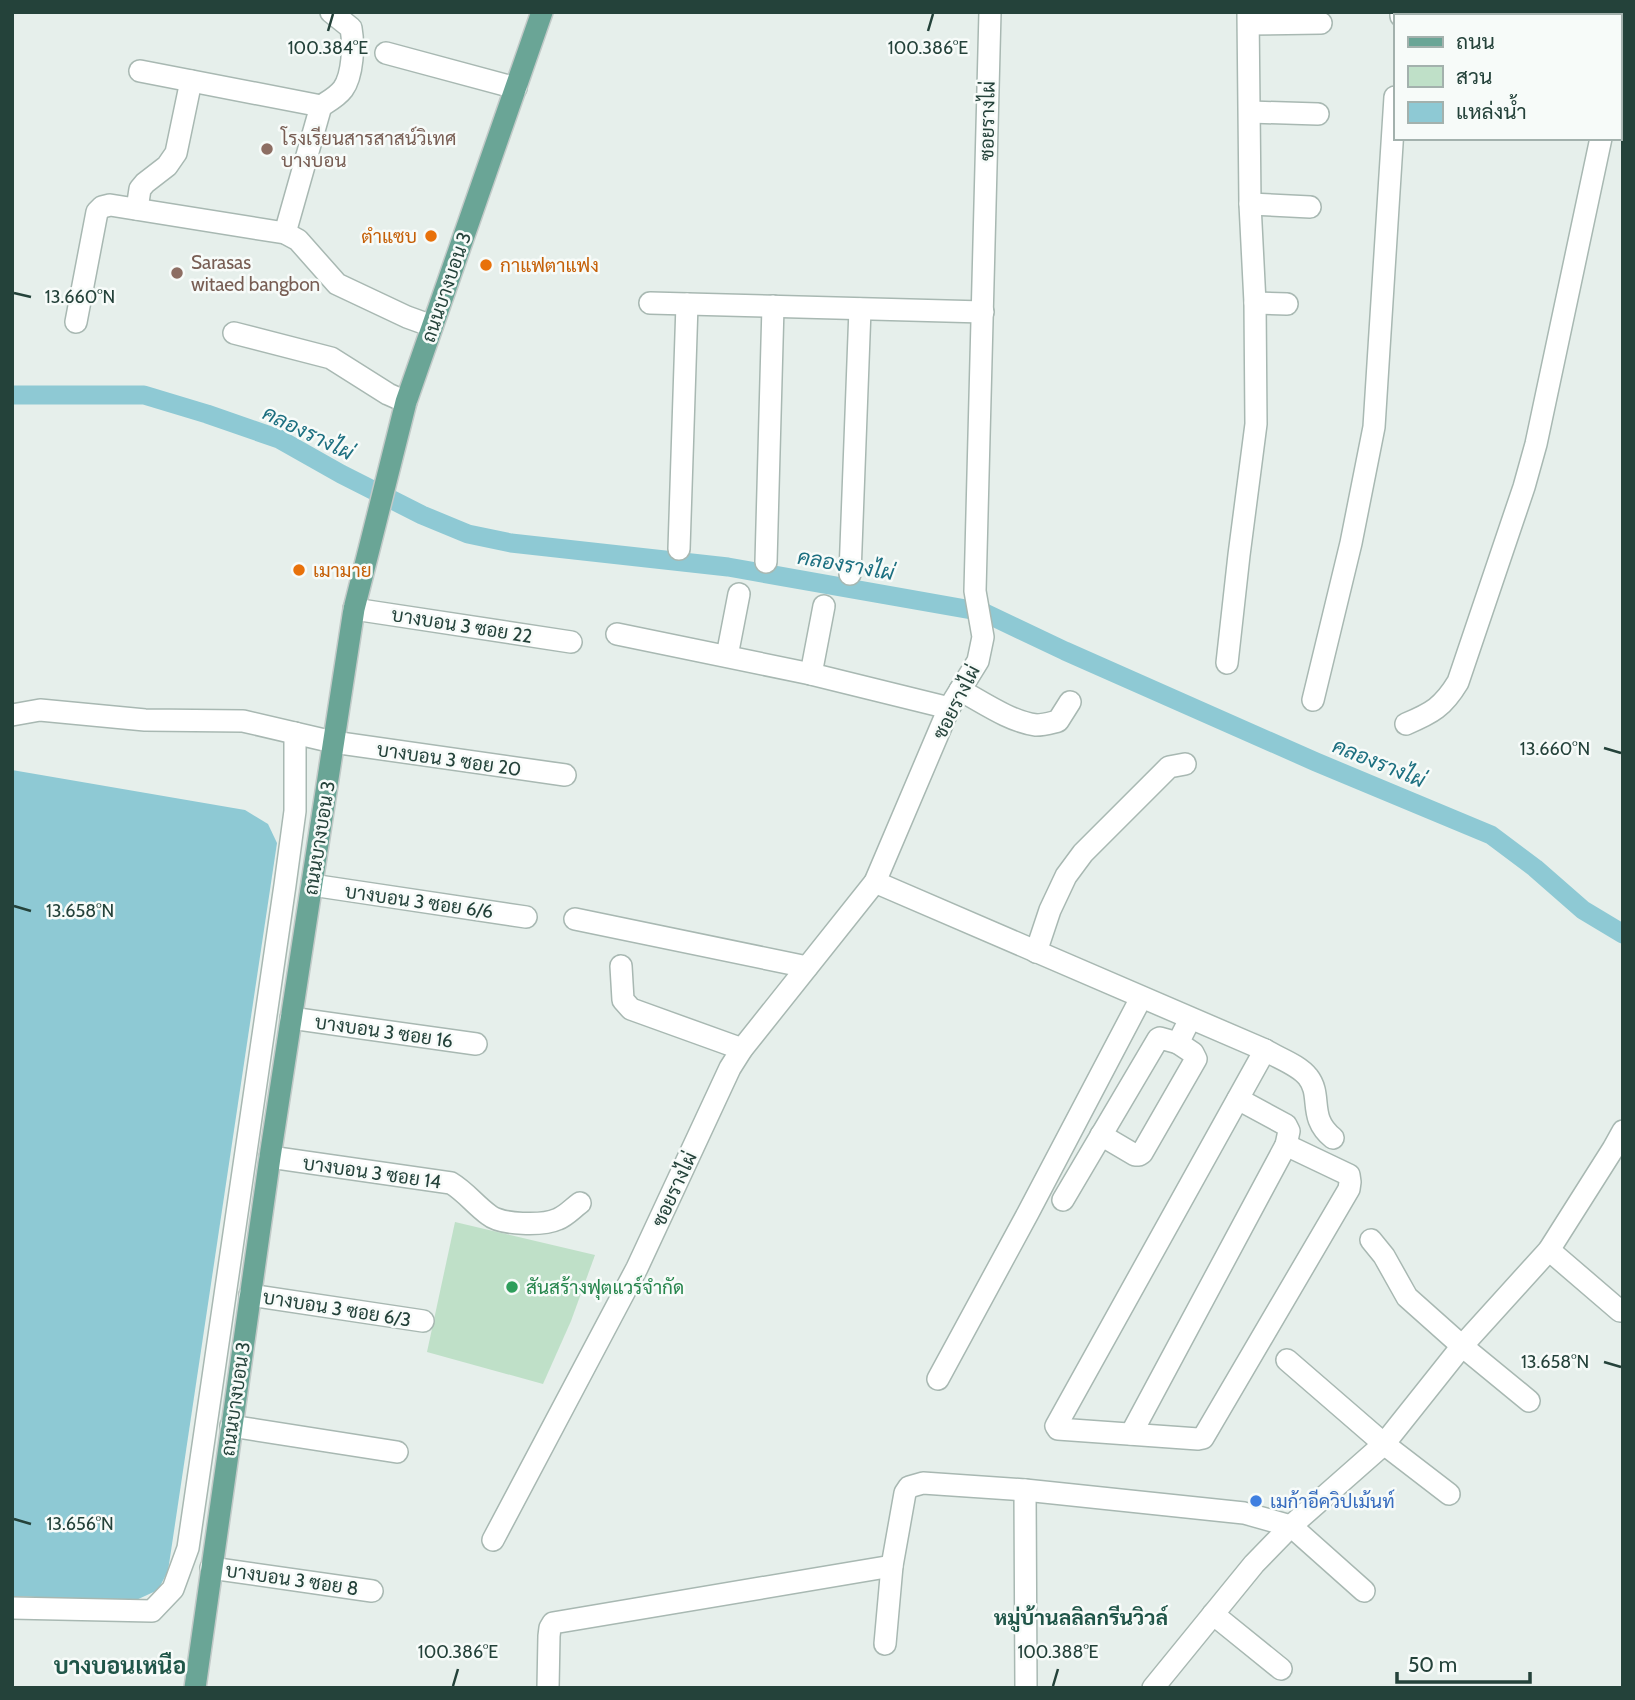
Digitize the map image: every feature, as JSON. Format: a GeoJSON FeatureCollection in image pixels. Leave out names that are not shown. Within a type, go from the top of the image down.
{"type":"FeatureCollection","features":[{"type":"Feature","properties":{"kind":"main road","name":"ถนนบางบอน 3"},"geometry":{"type":"LineString","coordinates":[[195,1688],[270,1157],[354,609],[406,402],[542,12]]}},
{"type":"Feature","properties":{"kind":"street"},"geometry":{"type":"LineString","coordinates":[[140,71],[321,106],[336,97],[345,85],[352,55],[351,28],[331,12]]}},
{"type":"Feature","properties":{"kind":"street","name":"ซอยรางไผ่"},"geometry":{"type":"LineString","coordinates":[[493,1540],[637,1268],[741,1048],[875,882],[955,699],[978,661],[983,637],[975,591],[990,12]]}},
{"type":"Feature","properties":{"kind":"street"},"geometry":{"type":"LineString","coordinates":[[1227,663],[1256,424],[1248,18],[1321,23]]}},
{"type":"Feature","properties":{"kind":"street"},"geometry":{"type":"LineString","coordinates":[[386,53],[516,88]]}},
{"type":"Feature","properties":{"kind":"street"},"geometry":{"type":"LineString","coordinates":[[137,209],[140,189],[167,166],[176,153],[191,81]]}},
{"type":"Feature","properties":{"kind":"street"},"geometry":{"type":"LineString","coordinates":[[285,233],[321,106]]}},
{"type":"Feature","properties":{"kind":"street"},"geometry":{"type":"LineString","coordinates":[[1250,112],[1318,114]]}},
{"type":"Feature","properties":{"kind":"street"},"geometry":{"type":"LineString","coordinates":[[1313,700],[1351,542],[1374,427],[1394,113]]}},
{"type":"Feature","properties":{"kind":"street"},"geometry":{"type":"LineString","coordinates":[[1406,724],[1438,709],[1458,682],[1524,487],[1536,444],[1601,140]]}},
{"type":"Feature","properties":{"kind":"street"},"geometry":{"type":"LineString","coordinates":[[1250,204],[1310,207]]}},
{"type":"Feature","properties":{"kind":"street"},"geometry":{"type":"LineString","coordinates":[[76,322],[97,212],[110,205],[285,233],[298,240],[337,284],[432,326]]}},
{"type":"Feature","properties":{"kind":"street"},"geometry":{"type":"LineString","coordinates":[[650,303],[983,312]]}},
{"type":"Feature","properties":{"kind":"street"},"geometry":{"type":"LineString","coordinates":[[1255,303],[1287,304]]}},
{"type":"Feature","properties":{"kind":"street"},"geometry":{"type":"LineString","coordinates":[[679,549],[687,304]]}},
{"type":"Feature","properties":{"kind":"street"},"geometry":{"type":"LineString","coordinates":[[766,562],[773,306]]}},
{"type":"Feature","properties":{"kind":"street"},"geometry":{"type":"LineString","coordinates":[[850,574],[860,309]]}},
{"type":"Feature","properties":{"kind":"street"},"geometry":{"type":"LineString","coordinates":[[234,333],[331,358],[388,394],[406,402]]}},
{"type":"Feature","properties":{"kind":"street"},"geometry":{"type":"LineString","coordinates":[[727,656],[739,594]]}},
{"type":"Feature","properties":{"kind":"street"},"geometry":{"type":"LineString","coordinates":[[811,674],[824,606]]}},
{"type":"Feature","properties":{"kind":"street","name":"บางบอน 3 ซอย 22"},"geometry":{"type":"LineString","coordinates":[[354,609],[571,642]]}},
{"type":"Feature","properties":{"kind":"street"},"geometry":{"type":"LineString","coordinates":[[617,634],[811,674],[955,699],[1034,725],[1058,721],[1070,702]]}},
{"type":"Feature","properties":{"kind":"street","name":"บางบอน 3 ซอย 20"},"geometry":{"type":"LineString","coordinates":[[12,715],[40,709],[145,720],[243,721],[333,742],[565,775]]}},
{"type":"Feature","properties":{"kind":"street"},"geometry":{"type":"LineString","coordinates":[[12,1608],[152,1611],[173,1589],[188,1548],[295,811],[295,733]]}},
{"type":"Feature","properties":{"kind":"street"},"geometry":{"type":"LineString","coordinates":[[1036,952],[1066,876],[1083,853],[1169,767],[1185,764]]}},
{"type":"Feature","properties":{"kind":"street"},"geometry":{"type":"LineString","coordinates":[[875,882],[1265,1051],[1295,1067],[1308,1076],[1318,1117],[1326,1132],[1333,1138]]}},
{"type":"Feature","properties":{"kind":"street","name":"บางบอน 3 ซอย 6/6"},"geometry":{"type":"LineString","coordinates":[[312,885],[526,917]]}},
{"type":"Feature","properties":{"kind":"street"},"geometry":{"type":"LineString","coordinates":[[575,919],[807,967]]}},
{"type":"Feature","properties":{"kind":"street"},"geometry":{"type":"LineString","coordinates":[[621,966],[623,1000],[631,1009],[741,1048]]}},
{"type":"Feature","properties":{"kind":"street"},"geometry":{"type":"LineString","coordinates":[[938,1379],[1141,998]]}},
{"type":"Feature","properties":{"kind":"street","name":"บางบอน 3 ซอย 16"},"geometry":{"type":"LineString","coordinates":[[291,1018],[477,1044]]}},
{"type":"Feature","properties":{"kind":"street"},"geometry":{"type":"LineString","coordinates":[[1178,1043],[1191,1019]]}},
{"type":"Feature","properties":{"kind":"street"},"geometry":{"type":"LineString","coordinates":[[1063,1199],[1101,1135],[1158,1039],[1178,1043],[1193,1053],[1196,1059],[1142,1153],[1135,1155],[1101,1135]]}},
{"type":"Feature","properties":{"kind":"street"},"geometry":{"type":"LineString","coordinates":[[1265,1051],[1056,1426],[1060,1430],[1203,1438],[1349,1189],[1349,1175],[1286,1145]]}},
{"type":"Feature","properties":{"kind":"street"},"geometry":{"type":"LineString","coordinates":[[1131,1434],[1286,1145],[1289,1131],[1286,1125],[1238,1099]]}},
{"type":"Feature","properties":{"kind":"street"},"geometry":{"type":"LineString","coordinates":[[1153,1688],[1254,1564],[1291,1526],[1384,1444],[1462,1346],[1549,1250],[1620,1145]]}},
{"type":"Feature","properties":{"kind":"street","name":"บางบอน 3 ซอย 14"},"geometry":{"type":"LineString","coordinates":[[270,1157],[451,1183],[462,1189],[491,1217],[504,1221],[526,1224],[557,1220],[580,1203]]}},
{"type":"Feature","properties":{"kind":"street"},"geometry":{"type":"LineString","coordinates":[[1371,1240],[1384,1256],[1407,1297],[1529,1401]]}},
{"type":"Feature","properties":{"kind":"street"},"geometry":{"type":"LineString","coordinates":[[1549,1250],[1619,1311]]}},
{"type":"Feature","properties":{"kind":"street","name":"บางบอน 3 ซอย 6/3"},"geometry":{"type":"LineString","coordinates":[[250,1295],[424,1321]]}},
{"type":"Feature","properties":{"kind":"street"},"geometry":{"type":"LineString","coordinates":[[1287,1360],[1384,1444],[1449,1494]]}},
{"type":"Feature","properties":{"kind":"street"},"geometry":{"type":"LineString","coordinates":[[231,1426],[397,1451]]}},
{"type":"Feature","properties":{"kind":"street"},"geometry":{"type":"LineString","coordinates":[[885,1644],[892,1566],[905,1493],[909,1487],[923,1483],[1025,1490],[1244,1513],[1291,1526],[1364,1591]]}},
{"type":"Feature","properties":{"kind":"street"},"geometry":{"type":"LineString","coordinates":[[1025,1490],[1026,1688]]}},
{"type":"Feature","properties":{"kind":"street"},"geometry":{"type":"LineString","coordinates":[[548,1688],[549,1636],[553,1623],[892,1566]]}},
{"type":"Feature","properties":{"kind":"street","name":"บางบอน 3 ซอย 8"},"geometry":{"type":"LineString","coordinates":[[211,1568],[372,1591]]}},
{"type":"Feature","properties":{"kind":"street"},"geometry":{"type":"LineString","coordinates":[[1213,1614],[1281,1669]]}},
{"type":"Feature","properties":{"kind":"green space","name":"สันสร้างฟุตแวร์จำกัด"},"geometry":{"type":"Polygon","coordinates":[[[455,1222],[595,1255],[571,1321],[543,1384],[427,1352],[455,1222]]]}},
{"type":"Feature","properties":{"kind":"water"},"geometry":{"type":"Polygon","coordinates":[[[12,770],[245,810],[268,824],[277,843],[168,1571],[158,1590],[134,1601],[12,1596],[12,770]]]}},
{"type":"Feature","properties":{"kind":"waterway","name":"คลองรางไผ่"},"geometry":{"type":"LineString","coordinates":[[12,395],[144,395],[207,414],[279,439],[422,515],[468,534],[511,543],[728,567],[983,612],[1316,762],[1491,835],[1535,868],[1583,910],[1623,934]]}},
{"type":"Feature","properties":{"kind":"place","name":"โรงเรียนสารสาสน์วิเทศ บางบอน"},"geometry":{"type":"Point","coordinates":[267,149]}},
{"type":"Feature","properties":{"kind":"place","name":"ตำแซบ"},"geometry":{"type":"Point","coordinates":[431,236]}},
{"type":"Feature","properties":{"kind":"place","name":"กาแฟตาแฟง"},"geometry":{"type":"Point","coordinates":[486,265]}},
{"type":"Feature","properties":{"kind":"place","name":"Sarasas witaed bangbon"},"geometry":{"type":"Point","coordinates":[177,273]}},
{"type":"Feature","properties":{"kind":"place","name":"เมามาย"},"geometry":{"type":"Point","coordinates":[299,570]}},
{"type":"Feature","properties":{"kind":"place","name":"สันสร้างฟุตแวร์จำกัด"},"geometry":{"type":"Point","coordinates":[512,1287]}},
{"type":"Feature","properties":{"kind":"place","name":"เมก้าอีควิปเม้นท์"},"geometry":{"type":"Point","coordinates":[1256,1501]}},
{"type":"Feature","properties":{"kind":"district","name":"หมู่บ้านลลิลกรีนวิวล์"},"geometry":{"type":"Point","coordinates":[1081,1618]}},
{"type":"Feature","properties":{"kind":"district","name":"บางบอนเหนือ"},"geometry":{"type":"Point","coordinates":[120,1666]}}]}
